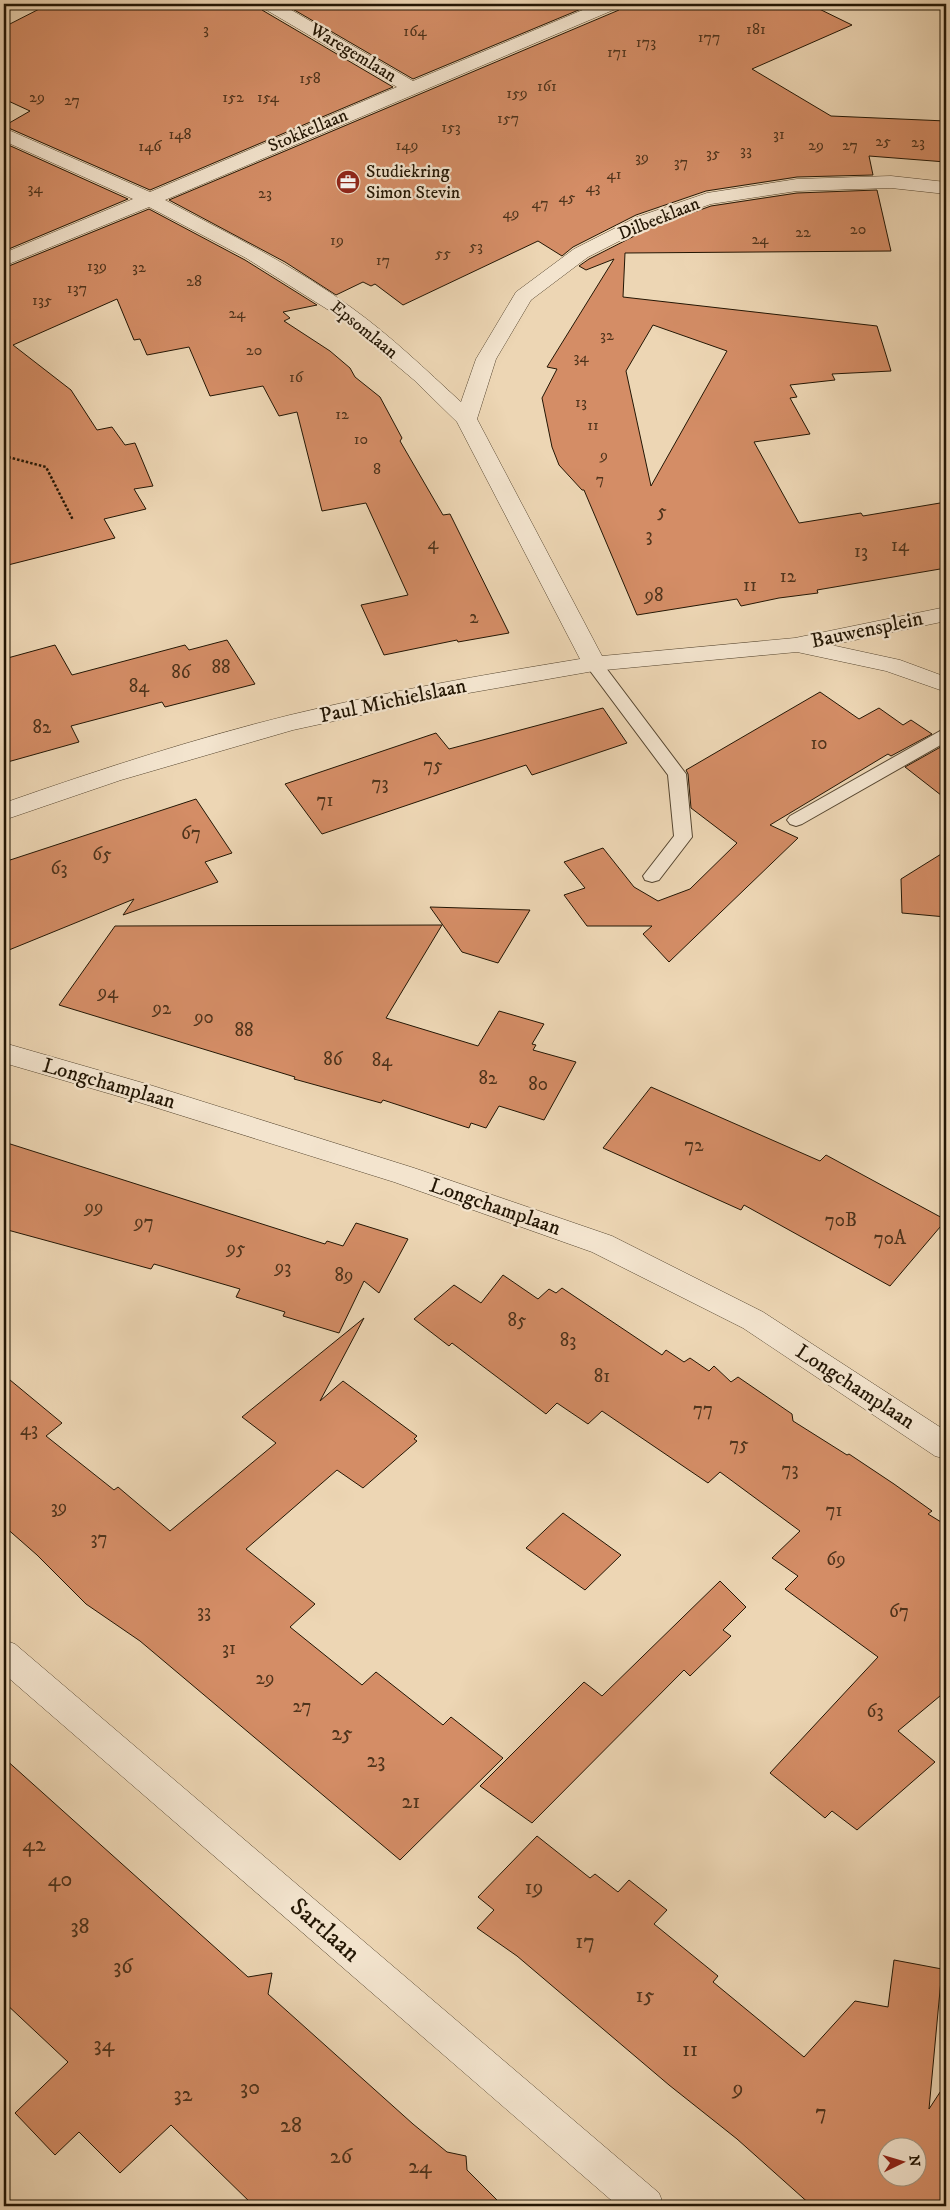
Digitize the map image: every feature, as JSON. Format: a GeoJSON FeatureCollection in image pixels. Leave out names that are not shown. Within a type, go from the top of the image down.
{"type":"FeatureCollection","features":[{"type":"Feature","properties":{"kind":"street","name":"Waregemlaan"},"geometry":{"type":"LineString","coordinates":[[269,4],[410,87]]}},
{"type":"Feature","properties":{"kind":"street","name":"Stokkellaan"},"geometry":{"type":"LineString","coordinates":[[4,260],[151,200],[410,87],[612,4]]}},
{"type":"Feature","properties":{"kind":"street","name":"Epsomlaan"},"geometry":{"type":"LineString","coordinates":[[4,134],[151,200],[254,254],[346,312],[421,376],[466,419],[594,664]]}},
{"type":"Feature","properties":{"kind":"street","name":"Dilbeeklaan"},"geometry":{"type":"LineString","coordinates":[[466,419],[486,359],[523,296],[581,253],[644,221],[707,199],[798,184],[891,182],[946,188]]}},
{"type":"Feature","properties":{"kind":"street","name":"Bauwensplein"},"geometry":{"type":"LineString","coordinates":[[794,645],[946,614]]}},
{"type":"Feature","properties":{"kind":"street","name":"Paul Michielslaan"},"geometry":{"type":"LineString","coordinates":[[4,812],[112,774],[290,723],[440,690],[594,664],[794,645]]}},
{"type":"Feature","properties":{"kind":"street","name":"Bauwensplein"},"geometry":{"type":"LineString","coordinates":[[794,645],[892,665],[946,685]]}},
{"type":"Feature","properties":{"kind":"street","name":"Longchamplaan"},"geometry":{"type":"LineString","coordinates":[[4,1053],[140,1092],[404,1175],[602,1244],[752,1320],[946,1448]]}},
{"type":"Feature","properties":{"kind":"street","name":"Sartlaan"},"geometry":{"type":"LineString","coordinates":[[4,1654],[646,2206]]}},
{"type":"Feature","properties":{"kind":"lane"},"geometry":{"type":"LineString","coordinates":[[594,664],[677,774],[683,837],[652,876]]}},
{"type":"Feature","properties":{"kind":"lane"},"geometry":{"type":"LineString","coordinates":[[796,820],[946,735]]}},
{"type":"Feature","properties":{"kind":"path"},"geometry":{"type":"LineString","coordinates":[[4,456],[46,467],[73,520]]}},
{"type":"Feature","properties":{"kind":"building"},"geometry":{"type":"Polygon","coordinates":[[[49,4],[258,4],[262,10],[393,87],[150,190],[4,126],[30,111],[4,99],[4,27],[49,4]]]}},
{"type":"Feature","properties":{"kind":"building"},"geometry":{"type":"Polygon","coordinates":[[[284,4],[593,4],[413,79],[284,4]]]}},
{"type":"Feature","properties":{"kind":"building"},"geometry":{"type":"Polygon","coordinates":[[[623,4],[809,4],[852,25],[752,69],[831,116],[946,121],[946,162],[869,156],[873,175],[797,177],[706,191],[636,215],[573,247],[562,256],[538,241],[403,305],[375,284],[371,286],[363,282],[336,295],[285,262],[169,200],[619,10],[623,4]]]}},
{"type":"Feature","properties":{"kind":"building"},"geometry":{"type":"Polygon","coordinates":[[[4,143],[128,199],[4,251],[4,143]]]}},
{"type":"Feature","properties":{"kind":"building"},"geometry":{"type":"Polygon","coordinates":[[[877,190],[891,251],[625,253],[623,297],[877,326],[891,371],[832,374],[835,380],[790,385],[797,397],[790,398],[810,434],[754,442],[799,523],[861,513],[863,516],[946,502],[946,568],[817,590],[818,593],[779,598],[741,606],[737,599],[637,615],[584,490],[559,465],[552,447],[542,398],[557,369],[547,367],[614,259],[586,270],[579,266],[652,227],[711,206],[797,193],[877,190]],[[653,325],[626,371],[651,486],[727,351],[653,325]]]}},
{"type":"Feature","properties":{"kind":"building"},"geometry":{"type":"Polygon","coordinates":[[[149,209],[245,260],[317,305],[283,312],[290,318],[284,321],[330,351],[350,368],[355,377],[380,397],[402,438],[400,441],[443,515],[450,514],[509,633],[458,642],[457,640],[384,655],[361,605],[408,595],[366,503],[322,511],[297,412],[279,416],[263,386],[210,396],[189,347],[147,355],[140,339],[134,340],[117,299],[13,345],[71,390],[97,430],[112,427],[125,445],[135,443],[153,486],[134,489],[146,509],[104,519],[115,538],[4,566],[4,268],[149,209]]]}},
{"type":"Feature","properties":{"kind":"building"},"geometry":{"type":"Polygon","coordinates":[[[227,640],[255,684],[165,707],[162,702],[71,726],[79,742],[4,763],[4,659],[55,645],[72,675],[185,645],[189,650],[227,640]]]}},
{"type":"Feature","properties":{"kind":"building"},"geometry":{"type":"Polygon","coordinates":[[[820,692],[859,719],[879,708],[903,725],[911,720],[932,734],[891,756],[888,754],[770,825],[798,838],[669,962],[643,934],[652,926],[587,926],[564,895],[585,888],[564,862],[603,848],[634,887],[658,901],[690,889],[737,843],[691,808],[686,770],[820,692]]]}},
{"type":"Feature","properties":{"kind":"building"},"geometry":{"type":"Polygon","coordinates":[[[603,708],[627,743],[532,775],[526,765],[322,834],[285,784],[436,733],[449,749],[603,708]]]}},
{"type":"Feature","properties":{"kind":"building"},"geometry":{"type":"Polygon","coordinates":[[[946,744],[946,799],[905,767],[946,744]]]}},
{"type":"Feature","properties":{"kind":"building"},"geometry":{"type":"Polygon","coordinates":[[[196,799],[232,853],[205,862],[218,882],[123,915],[134,899],[4,952],[4,862],[196,799]]]}},
{"type":"Feature","properties":{"kind":"building"},"geometry":{"type":"Polygon","coordinates":[[[946,851],[946,917],[902,913],[901,879],[946,851]]]}},
{"type":"Feature","properties":{"kind":"building"},"geometry":{"type":"Polygon","coordinates":[[[430,907],[530,910],[498,963],[462,952],[430,907]]]}},
{"type":"Feature","properties":{"kind":"building"},"geometry":{"type":"Polygon","coordinates":[[[442,925],[386,1018],[478,1046],[499,1011],[544,1024],[532,1044],[536,1045],[533,1050],[576,1062],[544,1120],[499,1106],[486,1128],[471,1123],[469,1128],[383,1100],[381,1103],[294,1079],[295,1077],[59,1005],[115,926],[442,925]]]}},
{"type":"Feature","properties":{"kind":"building"},"geometry":{"type":"Polygon","coordinates":[[[651,1087],[820,1161],[826,1155],[946,1220],[890,1286],[744,1205],[741,1210],[603,1148],[651,1087]]]}},
{"type":"Feature","properties":{"kind":"building"},"geometry":{"type":"Polygon","coordinates":[[[4,1142],[325,1244],[327,1241],[343,1246],[356,1223],[408,1239],[379,1293],[364,1281],[339,1333],[283,1316],[285,1312],[236,1297],[240,1289],[154,1264],[151,1269],[4,1229],[4,1142]]]}},
{"type":"Feature","properties":{"kind":"building"},"geometry":{"type":"Polygon","coordinates":[[[503,1275],[538,1299],[549,1289],[556,1293],[562,1288],[662,1355],[666,1350],[684,1362],[690,1358],[709,1371],[714,1366],[731,1382],[738,1377],[792,1414],[793,1421],[847,1455],[849,1454],[894,1484],[932,1511],[928,1514],[946,1525],[946,1691],[898,1731],[935,1762],[857,1830],[832,1811],[825,1818],[770,1773],[878,1657],[785,1589],[798,1576],[772,1558],[800,1531],[720,1472],[708,1483],[602,1411],[588,1424],[557,1403],[546,1414],[452,1343],[449,1346],[414,1319],[454,1285],[481,1303],[503,1275]]]}},
{"type":"Feature","properties":{"kind":"building"},"geometry":{"type":"Polygon","coordinates":[[[364,1318],[320,1401],[343,1381],[417,1436],[414,1439],[417,1441],[363,1488],[337,1470],[246,1549],[315,1604],[290,1627],[362,1685],[376,1672],[443,1725],[451,1717],[503,1758],[400,1860],[140,1641],[86,1604],[37,1555],[4,1526],[4,1375],[62,1423],[46,1436],[114,1490],[118,1487],[170,1531],[276,1443],[242,1417],[364,1318]]]}},
{"type":"Feature","properties":{"kind":"building"},"geometry":{"type":"Polygon","coordinates":[[[563,1513],[621,1555],[585,1590],[526,1548],[563,1513]]]}},
{"type":"Feature","properties":{"kind":"building"},"geometry":{"type":"Polygon","coordinates":[[[720,1581],[746,1607],[723,1630],[731,1636],[690,1676],[684,1670],[532,1823],[480,1786],[584,1682],[602,1696],[720,1581]]]}},
{"type":"Feature","properties":{"kind":"building"},"geometry":{"type":"Polygon","coordinates":[[[4,1758],[248,1977],[272,1973],[268,1994],[413,2124],[447,2152],[466,2156],[467,2170],[503,2206],[254,2206],[171,2125],[120,2173],[79,2132],[55,2155],[15,2113],[68,2062],[4,2002],[4,1758]]]}},
{"type":"Feature","properties":{"kind":"building"},"geometry":{"type":"Polygon","coordinates":[[[537,1836],[590,1878],[595,1874],[618,1892],[629,1880],[667,1910],[654,1924],[718,1976],[713,1982],[804,2057],[855,2001],[888,2007],[894,1960],[942,1969],[929,2109],[946,2083],[946,2206],[812,2206],[737,2139],[669,2085],[517,1956],[477,1928],[494,1910],[478,1897],[537,1836]]]}},
{"type":"Feature","properties":{"kind":"place","name":"Studiekring Simon Stevin"},"geometry":{"type":"Point","coordinates":[348,182]}}]}
